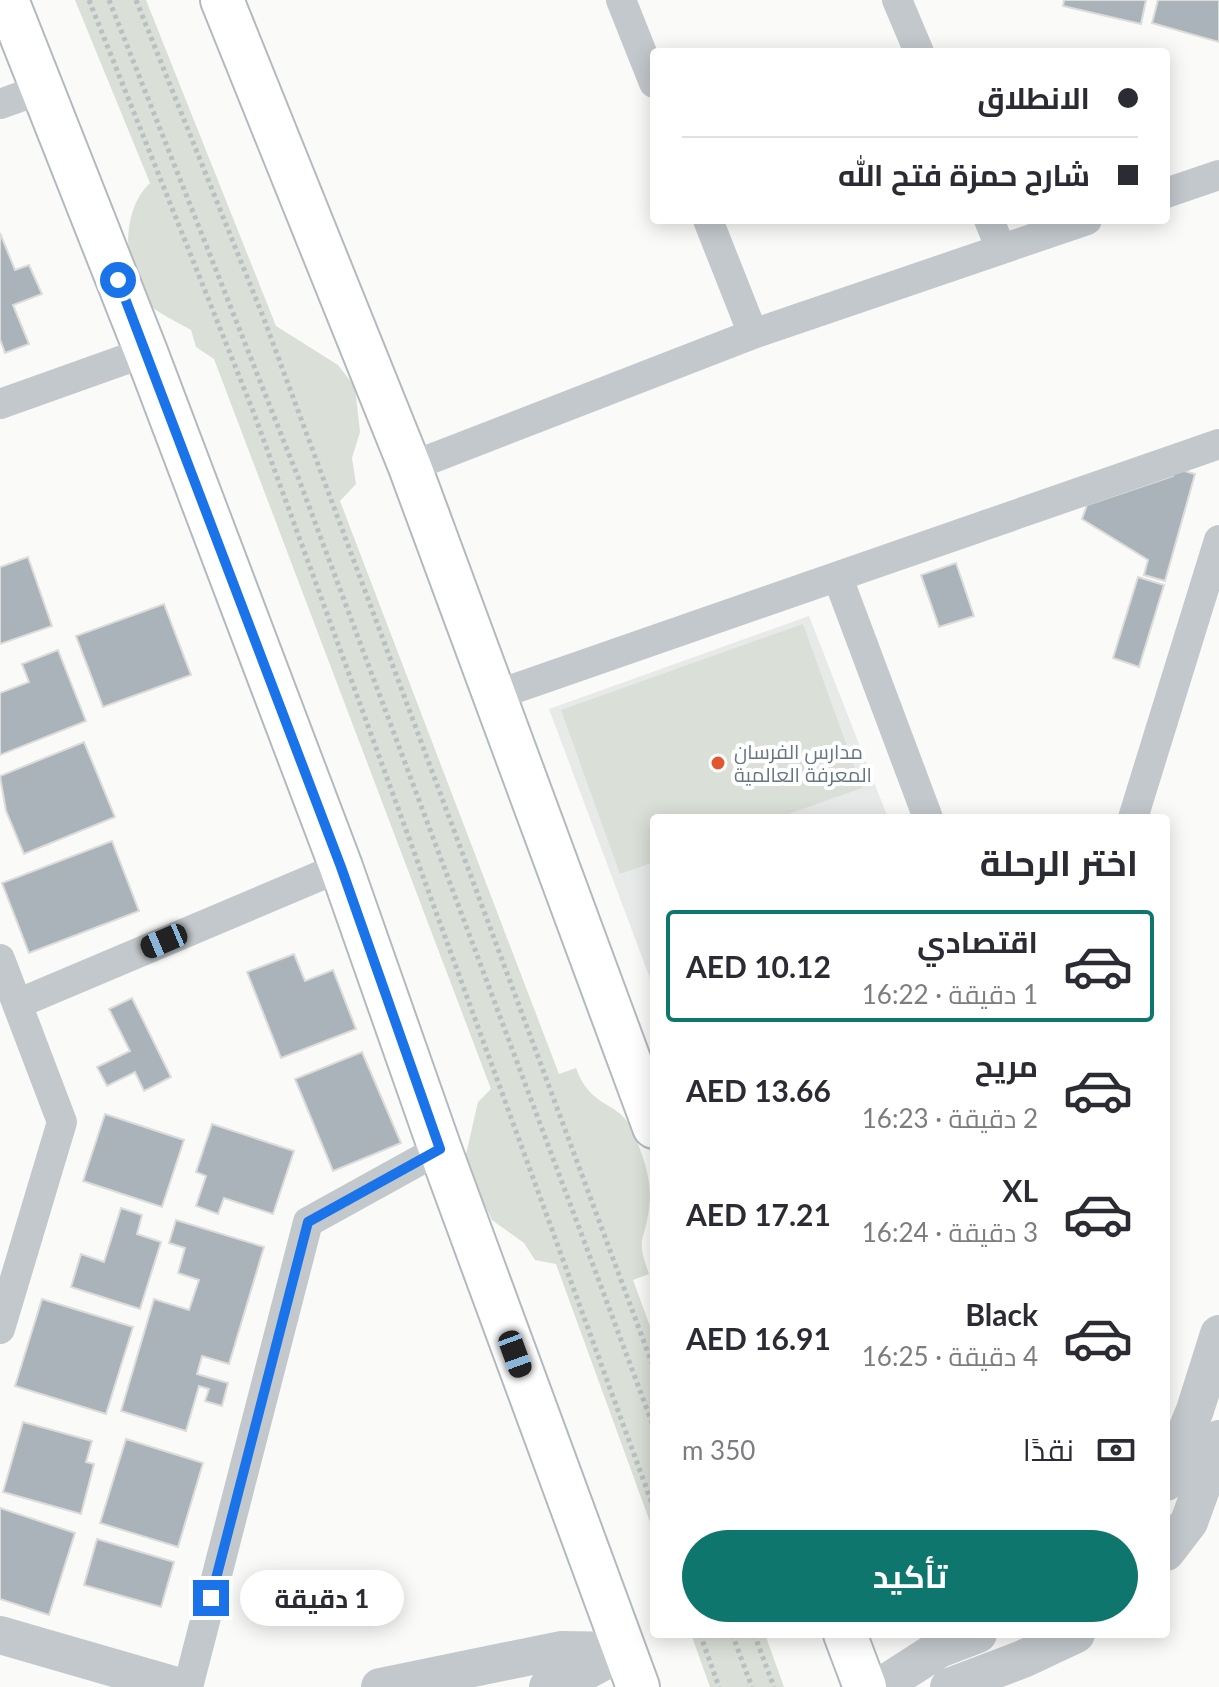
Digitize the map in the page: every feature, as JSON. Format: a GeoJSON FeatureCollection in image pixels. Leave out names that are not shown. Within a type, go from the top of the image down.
{"type":"FeatureCollection","features":[{"type":"Feature","properties":{"kind":"main road"},"geometry":{"type":"LineString","coordinates":[[7,0],[146,352],[341,867],[440,1149],[631,1669]]}},
{"type":"Feature","properties":{"kind":"main road"},"geometry":{"type":"LineString","coordinates":[[222,0],[410,467],[650,1116]]}},
{"type":"Feature","properties":{"kind":"main road"},"geometry":{"type":"LineString","coordinates":[[847,1638],[865,1687]]}},
{"type":"Feature","properties":{"kind":"street"},"geometry":{"type":"LineString","coordinates":[[621,0],[650,73]]}},
{"type":"Feature","properties":{"kind":"street"},"geometry":{"type":"LineString","coordinates":[[897,0],[917,48]]}},
{"type":"Feature","properties":{"kind":"street"},"geometry":{"type":"LineString","coordinates":[[0,104],[42,89]]}},
{"type":"Feature","properties":{"kind":"street"},"geometry":{"type":"LineString","coordinates":[[1170,192],[1219,175]]}},
{"type":"Feature","properties":{"kind":"street"},"geometry":{"type":"LineString","coordinates":[[710,224],[753,334]]}},
{"type":"Feature","properties":{"kind":"street"},"geometry":{"type":"LineString","coordinates":[[991,224],[1001,249]]}},
{"type":"Feature","properties":{"kind":"street"},"geometry":{"type":"LineString","coordinates":[[410,467],[753,334],[1075,224]]}},
{"type":"Feature","properties":{"kind":"street"},"geometry":{"type":"LineString","coordinates":[[0,404],[146,352]]}},
{"type":"Feature","properties":{"kind":"street"},"geometry":{"type":"LineString","coordinates":[[496,695],[1219,444]]}},
{"type":"Feature","properties":{"kind":"street"},"geometry":{"type":"LineString","coordinates":[[1134,814],[1219,540]]}},
{"type":"Feature","properties":{"kind":"street"},"geometry":{"type":"LineString","coordinates":[[838,578],[926,814]]}},
{"type":"Feature","properties":{"kind":"street"},"geometry":{"type":"LineString","coordinates":[[17,1004],[341,867]]}},
{"type":"Feature","properties":{"kind":"street"},"geometry":{"type":"LineString","coordinates":[[0,959],[62,1122],[13,1238],[0,1329]]}},
{"type":"Feature","properties":{"kind":"street"},"geometry":{"type":"LineString","coordinates":[[188,1687],[308,1222],[440,1149]]}},
{"type":"Feature","properties":{"kind":"street"},"geometry":{"type":"LineString","coordinates":[[1170,1468],[1219,1334]]}},
{"type":"Feature","properties":{"kind":"street"},"geometry":{"type":"LineString","coordinates":[[1170,1547],[1189,1522],[1219,1439]]}},
{"type":"Feature","properties":{"kind":"street"},"geometry":{"type":"LineString","coordinates":[[0,1635],[180,1687]]}},
{"type":"Feature","properties":{"kind":"street"},"geometry":{"type":"LineString","coordinates":[[880,1687],[939,1649],[968,1638]]}},
{"type":"Feature","properties":{"kind":"street"},"geometry":{"type":"LineString","coordinates":[[949,1687],[1068,1638]]}},
{"type":"Feature","properties":{"kind":"street"},"geometry":{"type":"LineString","coordinates":[[380,1687],[561,1650],[631,1669]]}},
{"type":"Feature","properties":{"kind":"street"},"geometry":{"type":"LineString","coordinates":[[548,1687],[631,1669]]}},
{"type":"Feature","properties":{"kind":"path"},"geometry":{"type":"LineString","coordinates":[[89,0],[253,411],[650,1498]]}},
{"type":"Feature","properties":{"kind":"path"},"geometry":{"type":"LineString","coordinates":[[109,0],[298,477],[650,1417]]}},
{"type":"Feature","properties":{"kind":"path"},"geometry":{"type":"LineString","coordinates":[[136,0],[264,319],[650,1358]]}},
{"type":"Feature","properties":{"kind":"path"},"geometry":{"type":"LineString","coordinates":[[701,1638],[719,1687]]}},
{"type":"Feature","properties":{"kind":"path"},"geometry":{"type":"LineString","coordinates":[[734,1638],[752,1687]]}},
{"type":"Feature","properties":{"kind":"path"},"geometry":{"type":"LineString","coordinates":[[756,1638],[774,1687]]}},
{"type":"Feature","properties":{"kind":"shaded area"},"geometry":{"type":"Polygon","coordinates":[[[75,0],[146,0],[276,326],[338,365],[355,387],[360,432],[352,458],[356,484],[340,501],[559,1074],[576,1068],[589,1091],[626,1120],[646,1168],[650,1198],[642,1245],[649,1274],[633,1280],[650,1326],[650,1522],[556,1264],[535,1260],[524,1243],[492,1220],[464,1163],[478,1102],[491,1089],[214,359],[196,347],[191,330],[159,312],[144,299],[137,286],[129,255],[130,223],[141,194],[150,183],[75,0]]]}},
{"type":"Feature","properties":{"kind":"shaded area","name":"مدارس الفرسان المعرفة العالمية"},"geometry":{"type":"Polygon","coordinates":[[[809,616],[886,814],[650,814],[650,978],[549,709],[809,616]]]}},
{"type":"Feature","properties":{"kind":"shaded area","name":"مدارس الفرسان المعرفة العالمية"},"geometry":{"type":"Polygon","coordinates":[[[803,624],[862,788],[788,814],[650,814],[650,863],[620,874],[561,710],[803,624]]]}},
{"type":"Feature","properties":{"kind":"shaded area"},"geometry":{"type":"Polygon","coordinates":[[[692,1638],[766,1638],[784,1687],[710,1687],[692,1638]]]}},
{"type":"Feature","properties":{"kind":"building"},"geometry":{"type":"Polygon","coordinates":[[[1064,0],[1146,0],[1141,24],[1063,6],[1064,0]]]}},
{"type":"Feature","properties":{"kind":"building"},"geometry":{"type":"Polygon","coordinates":[[[1158,0],[1219,0],[1219,42],[1152,23],[1158,0]]]}},
{"type":"Feature","properties":{"kind":"building"},"geometry":{"type":"Polygon","coordinates":[[[0,233],[15,270],[29,265],[42,294],[13,305],[29,344],[5,353],[0,339],[0,233]]]}},
{"type":"Feature","properties":{"kind":"building"},"geometry":{"type":"Polygon","coordinates":[[[1174,468],[1195,474],[1165,581],[1144,575],[1148,560],[1082,519],[1087,505],[1173,476],[1174,468]]]}},
{"type":"Feature","properties":{"kind":"building"},"geometry":{"type":"Polygon","coordinates":[[[28,557],[52,626],[0,644],[0,567],[28,557]]]}},
{"type":"Feature","properties":{"kind":"building"},"geometry":{"type":"Polygon","coordinates":[[[956,563],[974,616],[939,627],[921,575],[956,563]]]}},
{"type":"Feature","properties":{"kind":"building"},"geometry":{"type":"Polygon","coordinates":[[[1138,577],[1164,585],[1139,667],[1113,658],[1138,577]]]}},
{"type":"Feature","properties":{"kind":"building"},"geometry":{"type":"Polygon","coordinates":[[[164,604],[191,675],[103,707],[76,636],[164,604]]]}},
{"type":"Feature","properties":{"kind":"building"},"geometry":{"type":"Polygon","coordinates":[[[58,650],[86,721],[0,755],[0,693],[29,682],[22,664],[58,650]]]}},
{"type":"Feature","properties":{"kind":"building"},"geometry":{"type":"Polygon","coordinates":[[[84,742],[115,817],[24,854],[6,811],[0,776],[84,742]]]}},
{"type":"Feature","properties":{"kind":"building"},"geometry":{"type":"Polygon","coordinates":[[[112,841],[139,911],[29,953],[2,883],[112,841]]]}},
{"type":"Feature","properties":{"kind":"building"},"geometry":{"type":"Polygon","coordinates":[[[294,954],[305,981],[333,970],[356,1029],[281,1058],[247,972],[294,954]]]}},
{"type":"Feature","properties":{"kind":"building"},"geometry":{"type":"Polygon","coordinates":[[[132,998],[171,1077],[144,1091],[135,1072],[107,1086],[97,1067],[130,1051],[109,1009],[132,998]]]}},
{"type":"Feature","properties":{"kind":"building"},"geometry":{"type":"Polygon","coordinates":[[[362,1052],[401,1143],[333,1171],[295,1079],[362,1052]]]}},
{"type":"Feature","properties":{"kind":"building"},"geometry":{"type":"Polygon","coordinates":[[[105,1114],[184,1140],[162,1207],[83,1181],[105,1114]]]}},
{"type":"Feature","properties":{"kind":"building"},"geometry":{"type":"Polygon","coordinates":[[[212,1124],[294,1151],[273,1214],[224,1198],[218,1214],[196,1206],[206,1176],[196,1172],[212,1124]]]}},
{"type":"Feature","properties":{"kind":"building"},"geometry":{"type":"Polygon","coordinates":[[[121,1208],[142,1215],[137,1234],[161,1242],[140,1309],[71,1287],[81,1254],[104,1262],[121,1208]]]}},
{"type":"Feature","properties":{"kind":"building"},"geometry":{"type":"Polygon","coordinates":[[[176,1220],[264,1247],[229,1364],[202,1356],[197,1374],[228,1383],[222,1406],[205,1401],[209,1389],[199,1386],[186,1431],[121,1411],[154,1299],[189,1310],[199,1280],[178,1273],[185,1248],[169,1243],[176,1220]]]}},
{"type":"Feature","properties":{"kind":"building"},"geometry":{"type":"Polygon","coordinates":[[[42,1299],[133,1327],[106,1414],[15,1386],[42,1299]]]}},
{"type":"Feature","properties":{"kind":"building"},"geometry":{"type":"Polygon","coordinates":[[[23,1422],[92,1441],[86,1462],[94,1464],[81,1514],[3,1492],[23,1422]]]}},
{"type":"Feature","properties":{"kind":"building"},"geometry":{"type":"Polygon","coordinates":[[[126,1439],[203,1463],[178,1547],[100,1523],[126,1439]]]}},
{"type":"Feature","properties":{"kind":"building"},"geometry":{"type":"Polygon","coordinates":[[[0,1508],[75,1533],[49,1615],[0,1599],[0,1508]]]}},
{"type":"Feature","properties":{"kind":"building"},"geometry":{"type":"Polygon","coordinates":[[[97,1539],[174,1562],[161,1607],[84,1585],[97,1539]]]}},
{"type":"Feature","properties":{"kind":"place","name":"مدارس الفرسان المعرفة العالمية"},"geometry":{"type":"Point","coordinates":[718,763]}},
{"type":"Feature","properties":{"kind":"route"},"geometry":{"type":"LineString","coordinates":[[118,280],[341,867],[440,1149],[308,1222],[211,1598]]}}]}
